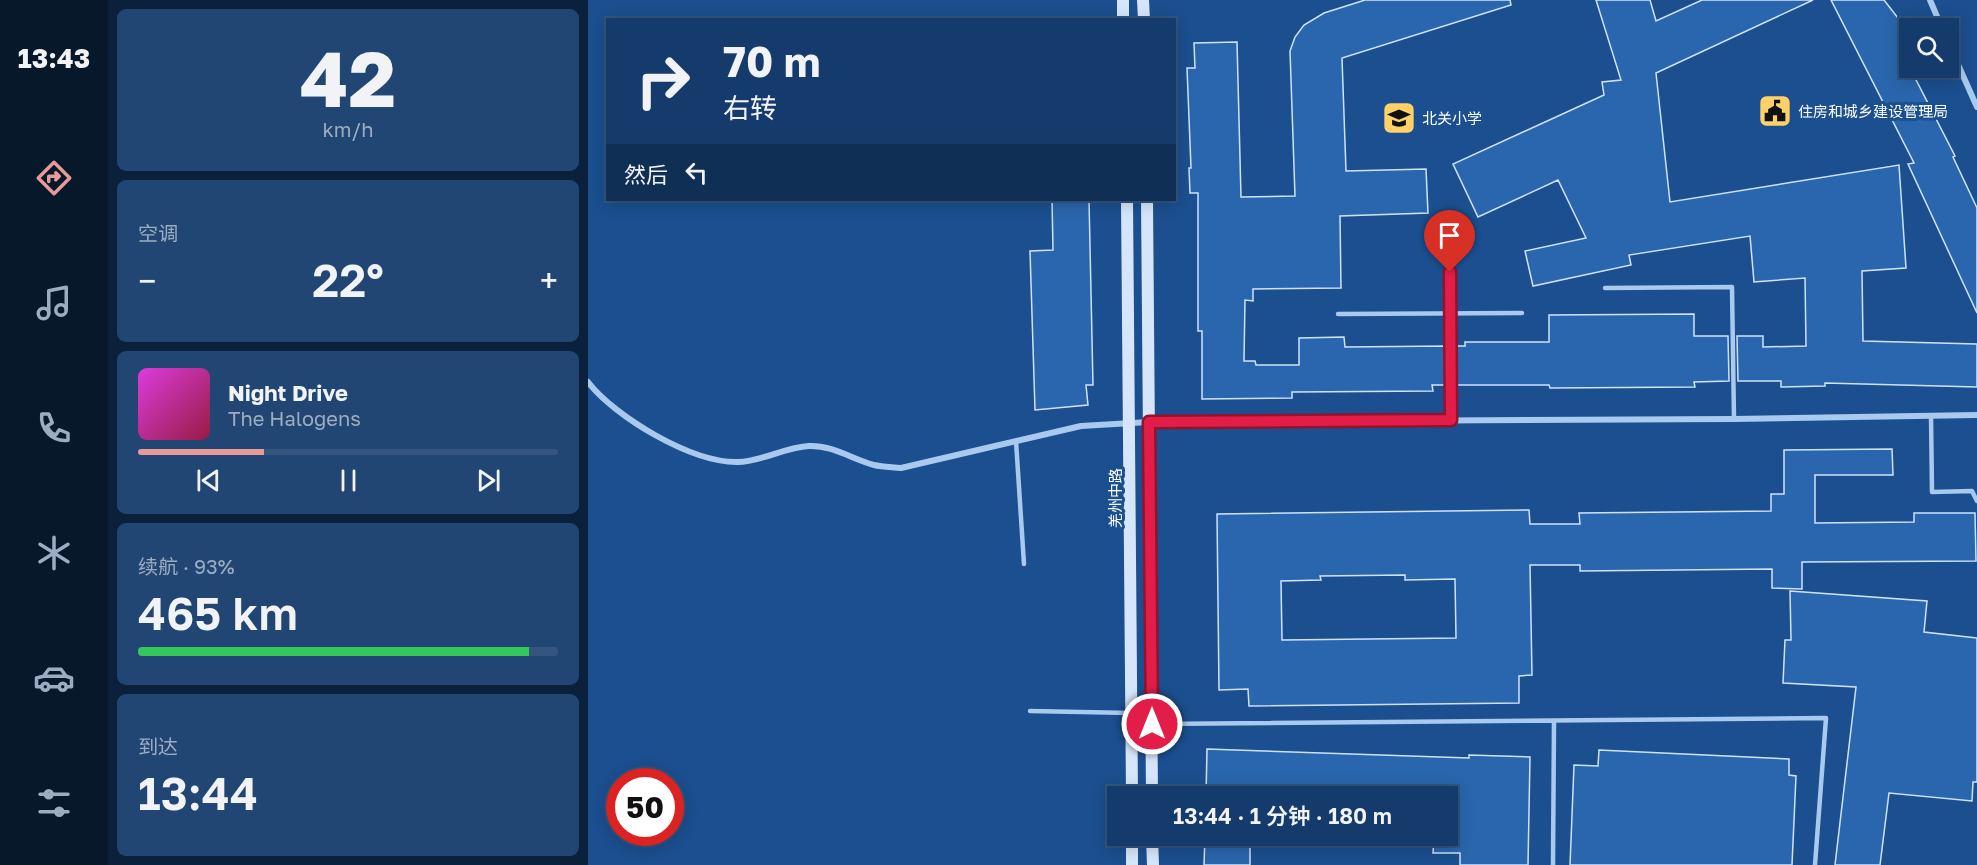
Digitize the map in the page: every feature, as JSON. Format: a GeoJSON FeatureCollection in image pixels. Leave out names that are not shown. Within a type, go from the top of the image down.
{"type":"FeatureCollection","features":[{"type":"Feature","properties":{"kind":"main road"},"geometry":{"type":"LineString","coordinates":[[1123,0],[1123,18]]}},
{"type":"Feature","properties":{"kind":"main road"},"geometry":{"type":"LineString","coordinates":[[1143,0],[1144,18]]}},
{"type":"Feature","properties":{"kind":"main road","name":"羌州中路"},"geometry":{"type":"LineString","coordinates":[[1127,201],[1132,786]]}},
{"type":"Feature","properties":{"kind":"main road"},"geometry":{"type":"LineString","coordinates":[[1147,201],[1152,786]]}},
{"type":"Feature","properties":{"kind":"main road"},"geometry":{"type":"LineString","coordinates":[[1132,846],[1132,865]]}},
{"type":"Feature","properties":{"kind":"main road"},"geometry":{"type":"LineString","coordinates":[[1152,846],[1153,865]]}},
{"type":"Feature","properties":{"kind":"street"},"geometry":{"type":"LineString","coordinates":[[1930,0],[1938,18]]}},
{"type":"Feature","properties":{"kind":"street"},"geometry":{"type":"LineString","coordinates":[[1959,66],[1977,106]]}},
{"type":"Feature","properties":{"kind":"street"},"geometry":{"type":"LineString","coordinates":[[588,382],[604,400],[640,426],[687,450],[712,459],[738,462],[807,446],[842,452],[874,465],[902,468],[1081,426],[1149,422],[1734,419],[1977,415]]}},
{"type":"Feature","properties":{"kind":"lane"},"geometry":{"type":"LineString","coordinates":[[1450,272],[1451,420]]}},
{"type":"Feature","properties":{"kind":"lane"},"geometry":{"type":"LineString","coordinates":[[1605,288],[1732,287],[1734,419]]}},
{"type":"Feature","properties":{"kind":"lane"},"geometry":{"type":"LineString","coordinates":[[1338,314],[1522,312]]}},
{"type":"Feature","properties":{"kind":"lane"},"geometry":{"type":"LineString","coordinates":[[1931,416],[1932,492],[1971,491],[1977,501]]}},
{"type":"Feature","properties":{"kind":"lane"},"geometry":{"type":"LineString","coordinates":[[1016,441],[1024,564]]}},
{"type":"Feature","properties":{"kind":"lane"},"geometry":{"type":"LineString","coordinates":[[1030,711],[1131,713]]}},
{"type":"Feature","properties":{"kind":"lane"},"geometry":{"type":"LineString","coordinates":[[1152,724],[1826,718],[1815,865]]}},
{"type":"Feature","properties":{"kind":"lane"},"geometry":{"type":"LineString","coordinates":[[1553,865],[1554,721]]}},
{"type":"Feature","properties":{"kind":"building"},"geometry":{"type":"Polygon","coordinates":[[[1365,0],[1510,0],[1511,5],[1342,58],[1346,171],[1426,169],[1428,213],[1340,216],[1341,288],[1253,289],[1253,301],[1245,300],[1244,361],[1255,361],[1256,365],[1299,365],[1299,338],[1344,337],[1345,347],[1446,346],[1446,385],[1432,385],[1433,391],[1292,392],[1292,398],[1202,399],[1202,331],[1198,331],[1198,193],[1190,193],[1189,168],[1191,168],[1187,68],[1195,68],[1194,43],[1237,42],[1241,197],[1295,196],[1290,51],[1295,37],[1304,25],[1324,13],[1365,0]]]}},
{"type":"Feature","properties":{"kind":"building"},"geometry":{"type":"Polygon","coordinates":[[[1596,0],[1650,0],[1656,21],[1702,0],[1813,0],[1656,73],[1670,202],[1899,165],[1906,268],[1862,271],[1863,341],[1977,344],[1977,387],[1825,383],[1825,386],[1781,387],[1781,381],[1738,381],[1737,336],[1763,336],[1763,347],[1806,346],[1805,278],[1754,282],[1750,236],[1629,255],[1631,265],[1533,286],[1525,251],[1586,238],[1558,180],[1478,217],[1453,164],[1604,95],[1602,82],[1621,80],[1596,0]]]}},
{"type":"Feature","properties":{"kind":"building"},"geometry":{"type":"Polygon","coordinates":[[[1831,0],[1884,0],[1899,19],[1899,78],[1915,78],[1955,156],[1953,157],[1977,208],[1977,313],[1908,164],[1914,163],[1831,0]]]}},
{"type":"Feature","properties":{"kind":"building"},"geometry":{"type":"Polygon","coordinates":[[[1052,201],[1089,201],[1093,385],[1086,385],[1088,405],[1035,410],[1030,251],[1053,250],[1052,201]]]}},
{"type":"Feature","properties":{"kind":"building"},"geometry":{"type":"Polygon","coordinates":[[[1694,314],[1694,336],[1728,336],[1729,381],[1694,382],[1695,387],[1550,388],[1549,385],[1455,385],[1455,346],[1465,346],[1465,342],[1549,342],[1549,315],[1694,314]]]}},
{"type":"Feature","properties":{"kind":"building"},"geometry":{"type":"Polygon","coordinates":[[[1892,449],[1893,475],[1815,475],[1815,523],[1914,522],[1914,513],[1975,513],[1976,561],[1802,562],[1802,589],[1772,588],[1772,569],[1580,571],[1580,565],[1530,565],[1532,675],[1519,676],[1519,703],[1249,706],[1248,689],[1219,690],[1217,514],[1529,510],[1530,524],[1580,524],[1579,513],[1771,511],[1771,494],[1784,494],[1784,450],[1892,449]],[[1405,575],[1320,576],[1321,580],[1281,581],[1282,640],[1456,638],[1455,579],[1405,580],[1405,575]]]}},
{"type":"Feature","properties":{"kind":"building"},"geometry":{"type":"Polygon","coordinates":[[[1790,591],[1927,601],[1924,632],[1977,638],[1977,782],[1973,782],[1972,801],[1889,793],[1880,865],[1835,865],[1856,687],[1783,683],[1785,640],[1791,640],[1790,591]]]}},
{"type":"Feature","properties":{"kind":"building"},"geometry":{"type":"Polygon","coordinates":[[[1207,749],[1469,758],[1469,755],[1530,757],[1528,865],[1460,865],[1460,853],[1433,853],[1433,846],[1458,846],[1458,786],[1206,786],[1207,749]]]}},
{"type":"Feature","properties":{"kind":"building"},"geometry":{"type":"Polygon","coordinates":[[[1599,750],[1789,759],[1789,775],[1796,776],[1792,865],[1570,865],[1574,765],[1598,766],[1599,750]]]}},
{"type":"Feature","properties":{"kind":"building"},"geometry":{"type":"Polygon","coordinates":[[[1205,846],[1250,846],[1250,865],[1204,865],[1205,846]]]}},
{"type":"Feature","properties":{"kind":"place","name":"住房和城乡建设管理局"},"geometry":{"type":"Point","coordinates":[1775,111]}},
{"type":"Feature","properties":{"kind":"place","name":"北关小学"},"geometry":{"type":"Point","coordinates":[1399,118]}},
{"type":"Feature","properties":{"kind":"route"},"geometry":{"type":"LineString","coordinates":[[1152,724],[1149,422],[1451,420],[1450,272]]}}]}
